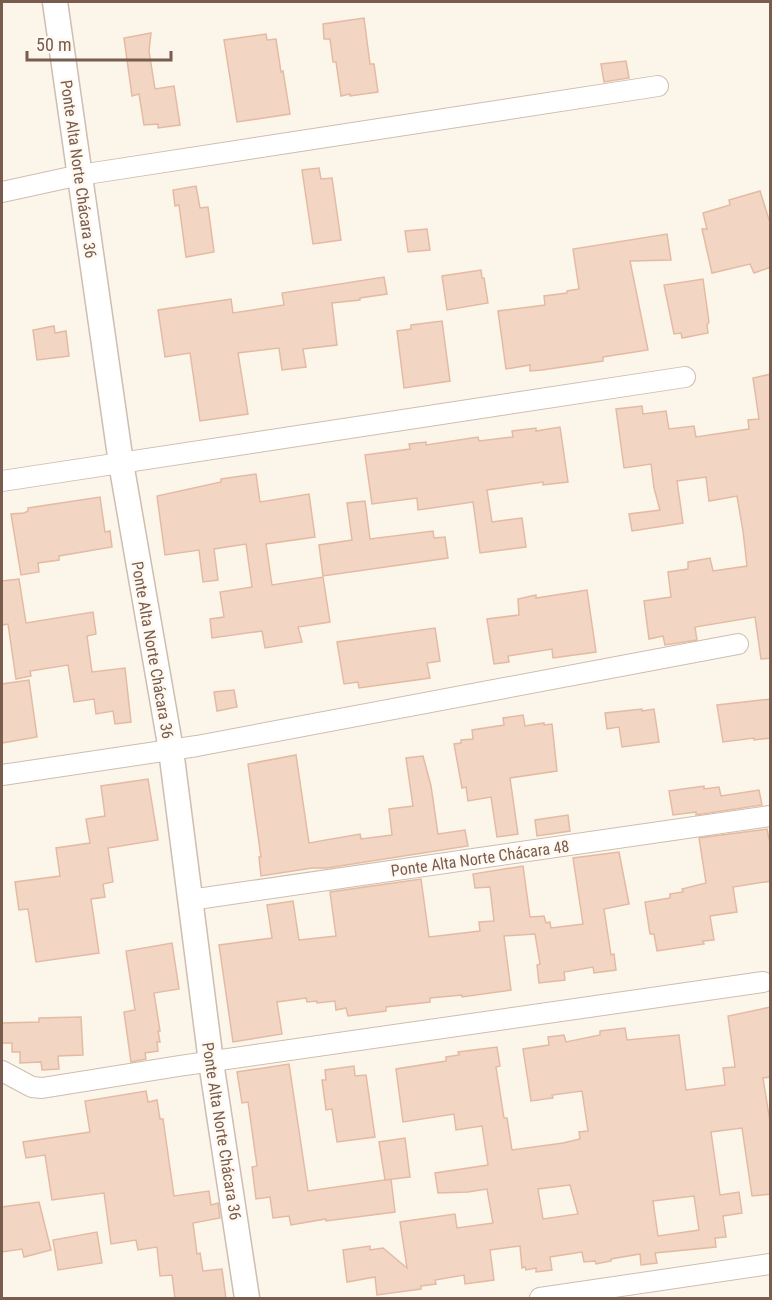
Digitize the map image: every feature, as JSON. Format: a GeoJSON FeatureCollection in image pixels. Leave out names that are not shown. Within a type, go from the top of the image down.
{"type":"FeatureCollection","features":[{"type":"Feature","properties":{"kind":"street","name":"Ponte Alta Norte Chácara 36"},"geometry":{"type":"LineString","coordinates":[[55,2],[121,463],[171,750],[210,1062],[247,1299]]}},
{"type":"Feature","properties":{"kind":"street"},"geometry":{"type":"LineString","coordinates":[[2,192],[80,175],[658,86]]}},
{"type":"Feature","properties":{"kind":"street"},"geometry":{"type":"LineString","coordinates":[[2,481],[685,378]]}},
{"type":"Feature","properties":{"kind":"street"},"geometry":{"type":"LineString","coordinates":[[2,775],[171,750],[738,644]]}},
{"type":"Feature","properties":{"kind":"street","name":"Ponte Alta Norte Chácara 48"},"geometry":{"type":"LineString","coordinates":[[190,900],[771,816]]}},
{"type":"Feature","properties":{"kind":"street"},"geometry":{"type":"LineString","coordinates":[[2,1071],[32,1086],[42,1088],[763,982]]}},
{"type":"Feature","properties":{"kind":"street"},"geometry":{"type":"LineString","coordinates":[[540,1299],[771,1264]]}},
{"type":"Feature","properties":{"kind":"building"},"geometry":{"type":"Polygon","coordinates":[[[364,18],[370,64],[374,64],[378,92],[341,96],[336,62],[333,62],[330,39],[324,39],[323,24],[364,18]]]}},
{"type":"Feature","properties":{"kind":"building"},"geometry":{"type":"Polygon","coordinates":[[[151,33],[149,51],[155,89],[174,86],[180,125],[158,128],[158,124],[144,125],[139,94],[132,96],[124,38],[151,33]]]}},
{"type":"Feature","properties":{"kind":"building"},"geometry":{"type":"Polygon","coordinates":[[[266,34],[267,40],[276,39],[290,114],[237,122],[224,40],[266,34]]]}},
{"type":"Feature","properties":{"kind":"building"},"geometry":{"type":"Polygon","coordinates":[[[626,61],[629,78],[604,82],[601,64],[626,61]]]}},
{"type":"Feature","properties":{"kind":"building"},"geometry":{"type":"Polygon","coordinates":[[[319,168],[321,179],[332,178],[341,240],[313,244],[302,170],[319,168]]]}},
{"type":"Feature","properties":{"kind":"building"},"geometry":{"type":"Polygon","coordinates":[[[196,186],[200,208],[208,207],[214,252],[186,257],[179,205],[175,206],[173,190],[196,186]]]}},
{"type":"Feature","properties":{"kind":"building"},"geometry":{"type":"Polygon","coordinates":[[[760,191],[771,226],[771,267],[754,273],[750,264],[712,273],[702,229],[707,229],[703,213],[730,205],[729,200],[760,191]]]}},
{"type":"Feature","properties":{"kind":"building"},"geometry":{"type":"Polygon","coordinates":[[[427,229],[430,250],[408,252],[405,231],[427,229]]]}},
{"type":"Feature","properties":{"kind":"building"},"geometry":{"type":"Polygon","coordinates":[[[667,234],[671,260],[630,261],[648,350],[603,357],[603,361],[542,370],[530,371],[530,365],[506,369],[498,311],[545,305],[544,296],[579,289],[573,249],[667,234]]]}},
{"type":"Feature","properties":{"kind":"building"},"geometry":{"type":"Polygon","coordinates":[[[481,270],[488,303],[447,310],[442,276],[481,270]]]}},
{"type":"Feature","properties":{"kind":"building"},"geometry":{"type":"Polygon","coordinates":[[[384,277],[387,294],[332,303],[337,345],[303,349],[306,367],[282,370],[279,348],[238,353],[248,414],[200,421],[190,353],[165,357],[158,310],[231,299],[233,313],[284,305],[282,293],[384,277]]]}},
{"type":"Feature","properties":{"kind":"building"},"geometry":{"type":"Polygon","coordinates":[[[703,279],[709,322],[708,333],[682,338],[681,333],[674,334],[664,285],[703,279]]]}},
{"type":"Feature","properties":{"kind":"building"},"geometry":{"type":"Polygon","coordinates":[[[442,321],[450,381],[404,388],[397,331],[411,329],[411,325],[442,321]]]}},
{"type":"Feature","properties":{"kind":"building"},"geometry":{"type":"Polygon","coordinates":[[[54,326],[55,333],[66,331],[69,356],[37,360],[33,330],[54,326]]]}},
{"type":"Feature","properties":{"kind":"building"},"geometry":{"type":"Polygon","coordinates":[[[771,374],[771,658],[761,659],[755,617],[695,627],[697,640],[665,645],[663,636],[649,639],[644,601],[671,597],[668,572],[688,569],[688,562],[710,558],[713,571],[747,566],[743,531],[737,496],[709,501],[706,477],[677,481],[683,523],[632,531],[629,514],[660,510],[651,464],[624,468],[616,409],[642,406],[643,414],[666,411],[669,429],[694,426],[696,437],[749,429],[748,420],[759,419],[753,378],[771,374]]]}},
{"type":"Feature","properties":{"kind":"building"},"geometry":{"type":"Polygon","coordinates":[[[560,427],[568,482],[543,485],[543,482],[487,490],[492,522],[522,518],[526,547],[480,553],[473,502],[418,510],[417,498],[372,504],[365,455],[410,449],[409,444],[426,442],[426,445],[478,437],[479,441],[513,437],[512,431],[536,428],[536,431],[560,427]]]}},
{"type":"Feature","properties":{"kind":"building"},"geometry":{"type":"Polygon","coordinates":[[[256,474],[260,502],[309,494],[315,537],[266,544],[272,585],[323,577],[330,622],[298,627],[302,642],[265,648],[262,631],[212,638],[210,619],[224,617],[220,592],[252,587],[246,544],[214,549],[218,580],[203,582],[199,550],[165,555],[157,496],[221,482],[221,479],[256,474]]]}},
{"type":"Feature","properties":{"kind":"building"},"geometry":{"type":"Polygon","coordinates":[[[100,497],[105,532],[110,531],[112,547],[59,556],[59,560],[38,563],[39,572],[21,575],[11,514],[24,513],[28,511],[28,508],[100,497]]]}},
{"type":"Feature","properties":{"kind":"building"},"geometry":{"type":"Polygon","coordinates":[[[365,501],[370,539],[433,531],[434,538],[445,537],[448,558],[323,576],[319,545],[352,540],[347,503],[365,501]]]}},
{"type":"Feature","properties":{"kind":"building"},"geometry":{"type":"Polygon","coordinates":[[[19,579],[26,623],[93,612],[96,634],[87,636],[92,672],[125,668],[131,722],[115,724],[113,711],[96,714],[94,699],[74,702],[68,665],[30,671],[31,676],[16,679],[8,624],[2,625],[2,581],[19,579]]]}},
{"type":"Feature","properties":{"kind":"building"},"geometry":{"type":"Polygon","coordinates":[[[587,590],[596,652],[553,658],[552,649],[508,656],[509,662],[494,664],[487,619],[519,615],[518,599],[587,590]]]}},
{"type":"Feature","properties":{"kind":"building"},"geometry":{"type":"Polygon","coordinates":[[[435,628],[440,661],[427,663],[430,678],[359,688],[358,682],[344,684],[337,642],[435,628]]]}},
{"type":"Feature","properties":{"kind":"building"},"geometry":{"type":"Polygon","coordinates":[[[29,680],[37,737],[2,743],[2,684],[29,680]]]}},
{"type":"Feature","properties":{"kind":"building"},"geometry":{"type":"Polygon","coordinates":[[[234,690],[237,707],[217,711],[214,692],[234,690]]]}},
{"type":"Feature","properties":{"kind":"building"},"geometry":{"type":"Polygon","coordinates":[[[771,699],[771,738],[723,742],[717,705],[771,699]]]}},
{"type":"Feature","properties":{"kind":"building"},"geometry":{"type":"Polygon","coordinates":[[[642,709],[642,711],[654,709],[659,742],[622,747],[619,727],[607,729],[605,713],[642,709]]]}},
{"type":"Feature","properties":{"kind":"building"},"geometry":{"type":"Polygon","coordinates":[[[523,715],[525,726],[552,724],[557,771],[510,778],[518,834],[497,837],[491,797],[468,801],[466,787],[462,788],[454,744],[461,743],[461,740],[473,739],[472,730],[504,725],[503,718],[523,715]]]}},
{"type":"Feature","properties":{"kind":"building"},"geometry":{"type":"Polygon","coordinates":[[[296,755],[309,843],[360,834],[361,839],[392,835],[389,809],[413,806],[406,758],[423,756],[431,786],[438,834],[465,830],[468,846],[261,876],[259,857],[261,857],[248,764],[296,755]]]}},
{"type":"Feature","properties":{"kind":"building"},"geometry":{"type":"Polygon","coordinates":[[[148,779],[158,840],[108,848],[113,882],[103,884],[105,897],[91,899],[99,953],[36,962],[28,909],[19,910],[15,882],[60,876],[56,848],[90,843],[86,819],[105,816],[101,786],[148,779]]]}},
{"type":"Feature","properties":{"kind":"building"},"geometry":{"type":"Polygon","coordinates":[[[704,786],[704,789],[719,787],[721,796],[759,790],[762,805],[696,815],[696,812],[673,815],[669,791],[704,786]]]}},
{"type":"Feature","properties":{"kind":"building"},"geometry":{"type":"Polygon","coordinates":[[[568,815],[570,831],[537,836],[535,820],[568,815]]]}},
{"type":"Feature","properties":{"kind":"building"},"geometry":{"type":"Polygon","coordinates":[[[767,829],[771,848],[771,881],[733,887],[737,912],[710,916],[714,940],[703,941],[704,944],[657,951],[654,934],[650,934],[645,902],[670,898],[670,894],[683,892],[682,889],[706,883],[699,838],[767,829]]]}},
{"type":"Feature","properties":{"kind":"building"},"geometry":{"type":"Polygon","coordinates":[[[619,852],[629,904],[604,909],[611,955],[614,954],[616,970],[594,973],[593,967],[564,972],[565,980],[539,983],[537,965],[540,964],[535,934],[504,936],[511,990],[462,997],[462,995],[430,998],[430,1002],[386,1007],[386,1011],[348,1016],[346,1008],[336,1010],[335,1001],[307,1002],[306,998],[277,1002],[282,1034],[233,1042],[219,945],[272,938],[267,905],[293,901],[299,940],[336,936],[330,892],[421,879],[429,937],[480,931],[479,922],[494,921],[490,887],[475,888],[473,874],[523,866],[530,917],[544,916],[546,923],[550,922],[551,928],[583,924],[573,858],[619,852]]]}},
{"type":"Feature","properties":{"kind":"building"},"geometry":{"type":"Polygon","coordinates":[[[172,943],[179,989],[154,993],[160,1031],[158,1031],[160,1042],[157,1042],[158,1051],[145,1053],[146,1059],[131,1062],[124,1012],[135,1010],[126,951],[172,943]]]}},
{"type":"Feature","properties":{"kind":"building"},"geometry":{"type":"Polygon","coordinates":[[[771,1007],[771,1077],[763,1078],[771,1128],[771,1194],[752,1196],[742,1128],[711,1132],[720,1195],[739,1192],[742,1213],[723,1216],[726,1237],[715,1238],[716,1247],[655,1253],[657,1263],[641,1265],[640,1254],[596,1264],[595,1261],[584,1262],[582,1252],[550,1257],[552,1270],[536,1272],[536,1268],[526,1270],[525,1267],[522,1268],[520,1246],[490,1250],[494,1280],[465,1284],[464,1275],[435,1280],[436,1284],[421,1286],[421,1289],[377,1295],[375,1277],[347,1282],[343,1250],[370,1246],[370,1250],[383,1248],[407,1268],[400,1222],[455,1214],[457,1228],[493,1223],[487,1189],[438,1193],[435,1173],[488,1165],[482,1126],[456,1130],[454,1114],[403,1122],[396,1069],[446,1061],[446,1057],[459,1055],[458,1052],[497,1047],[500,1066],[496,1067],[512,1150],[563,1143],[580,1139],[579,1132],[588,1131],[582,1091],[552,1095],[553,1098],[531,1101],[523,1049],[549,1045],[548,1037],[564,1035],[566,1042],[600,1035],[600,1031],[625,1028],[627,1040],[679,1035],[686,1090],[725,1085],[723,1068],[735,1067],[728,1016],[771,1007]],[[570,1185],[538,1189],[543,1219],[578,1214],[570,1185]],[[694,1196],[653,1201],[658,1236],[699,1230],[694,1196]]]}},
{"type":"Feature","properties":{"kind":"building"},"geometry":{"type":"Polygon","coordinates":[[[81,1017],[83,1055],[58,1056],[59,1069],[42,1070],[41,1062],[20,1063],[20,1052],[12,1052],[12,1043],[2,1043],[2,1023],[39,1022],[39,1018],[81,1017]]]}},
{"type":"Feature","properties":{"kind":"building"},"geometry":{"type":"Polygon","coordinates":[[[289,1064],[308,1191],[391,1179],[395,1212],[291,1225],[289,1216],[273,1218],[270,1197],[256,1199],[252,1167],[257,1166],[248,1102],[242,1103],[237,1072],[289,1064]]]}},
{"type":"Feature","properties":{"kind":"building"},"geometry":{"type":"Polygon","coordinates":[[[354,1066],[355,1076],[366,1075],[375,1137],[337,1142],[332,1109],[326,1110],[322,1080],[326,1080],[325,1070],[354,1066]]]}},
{"type":"Feature","properties":{"kind":"building"},"geometry":{"type":"Polygon","coordinates":[[[146,1091],[148,1102],[157,1100],[160,1119],[163,1119],[174,1196],[209,1191],[211,1205],[218,1203],[220,1218],[193,1223],[197,1254],[200,1253],[203,1271],[222,1269],[226,1299],[175,1299],[172,1275],[160,1276],[157,1247],[138,1250],[136,1240],[111,1244],[104,1193],[52,1200],[45,1155],[26,1158],[23,1142],[90,1132],[85,1101],[146,1091]]]}},
{"type":"Feature","properties":{"kind":"building"},"geometry":{"type":"Polygon","coordinates":[[[405,1138],[410,1177],[385,1180],[379,1142],[405,1138]]]}},
{"type":"Feature","properties":{"kind":"building"},"geometry":{"type":"Polygon","coordinates":[[[39,1202],[51,1250],[24,1257],[22,1249],[2,1252],[2,1207],[39,1202]]]}},
{"type":"Feature","properties":{"kind":"building"},"geometry":{"type":"Polygon","coordinates":[[[97,1232],[102,1263],[58,1270],[53,1240],[97,1232]]]}}]}
